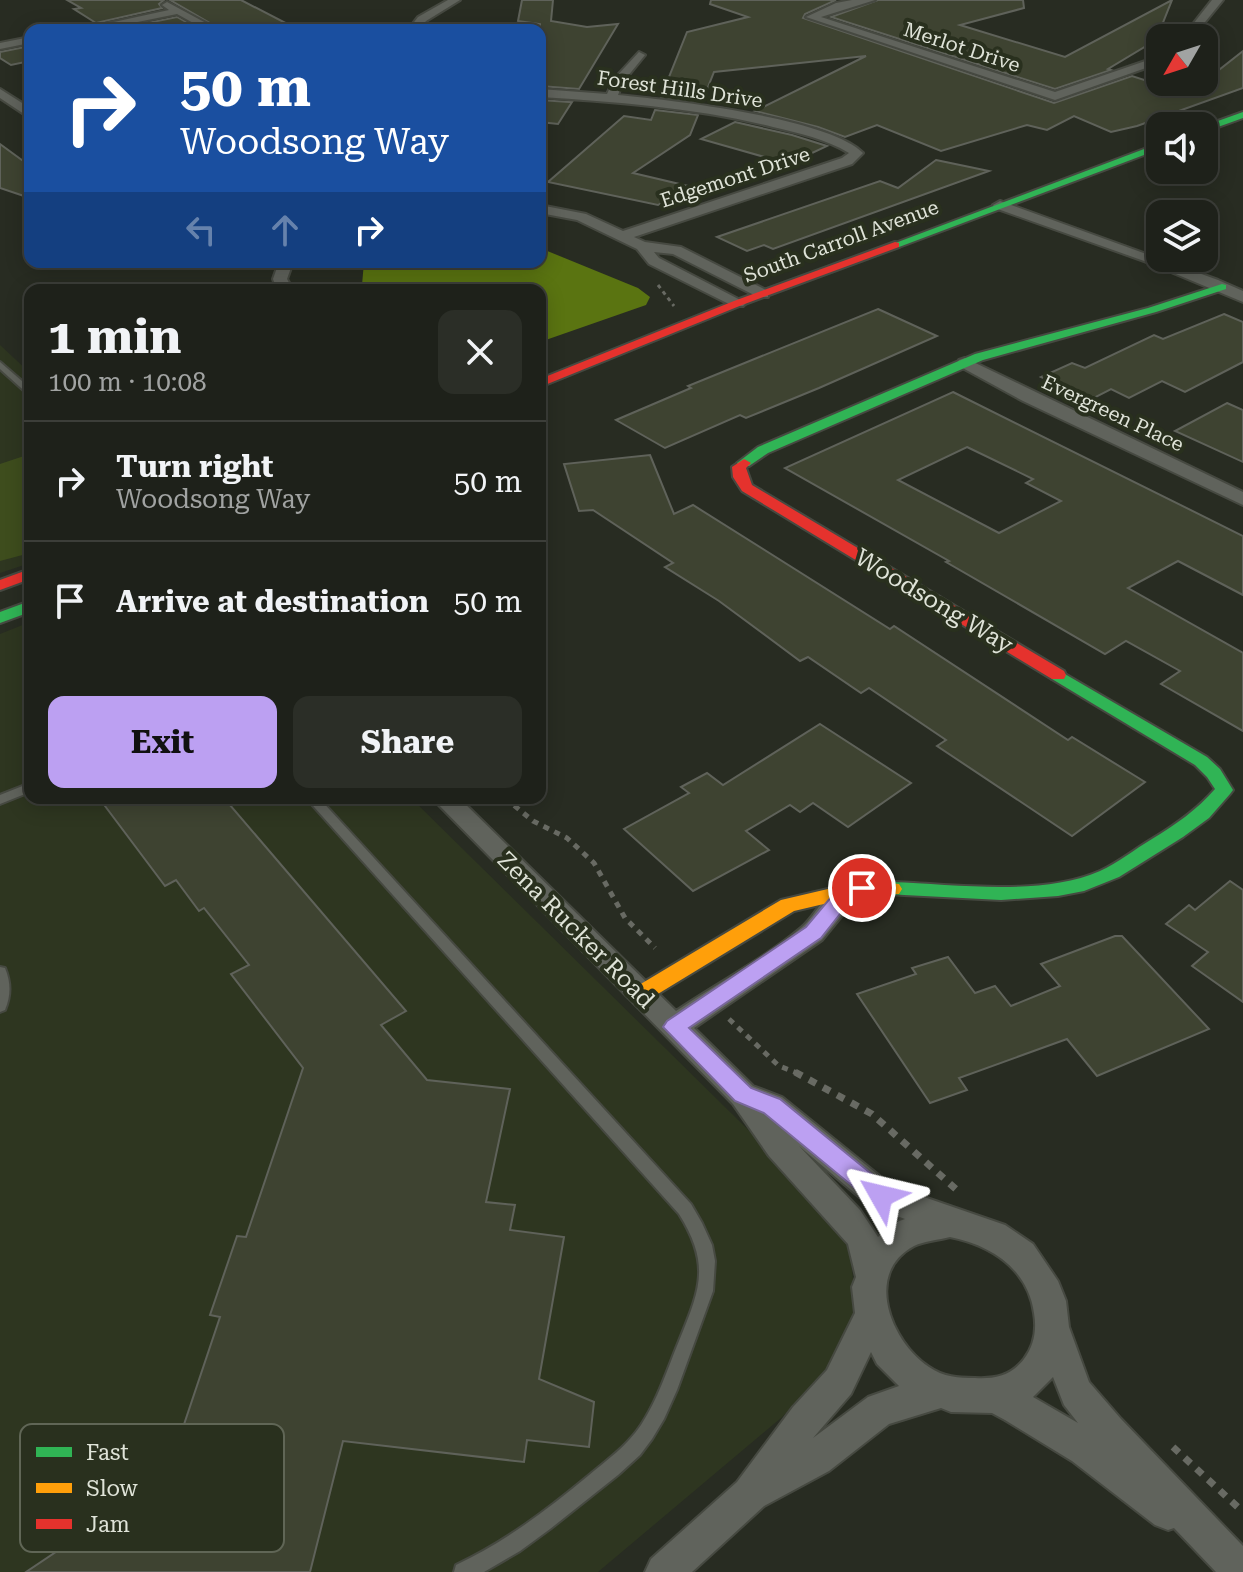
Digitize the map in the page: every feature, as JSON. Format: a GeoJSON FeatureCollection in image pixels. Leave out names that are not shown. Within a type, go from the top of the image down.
{"type":"FeatureCollection","features":[{"type":"Feature","properties":{"kind":"street"},"geometry":{"type":"LineString","coordinates":[[157,0],[203,24]]}},
{"type":"Feature","properties":{"kind":"street"},"geometry":{"type":"LineString","coordinates":[[418,24],[455,0]]}},
{"type":"Feature","properties":{"kind":"street","name":"Merlot Drive"},"geometry":{"type":"LineString","coordinates":[[870,0],[840,5],[811,17],[1055,96],[1146,64]]}},
{"type":"Feature","properties":{"kind":"street"},"geometry":{"type":"LineString","coordinates":[[1197,24],[1218,0]]}},
{"type":"Feature","properties":{"kind":"street"},"geometry":{"type":"LineString","coordinates":[[113,24],[179,11]]}},
{"type":"Feature","properties":{"kind":"street"},"geometry":{"type":"LineString","coordinates":[[0,46],[24,41]]}},
{"type":"Feature","properties":{"kind":"street"},"geometry":{"type":"LineString","coordinates":[[611,98],[618,81],[639,55]]}},
{"type":"Feature","properties":{"kind":"street"},"geometry":{"type":"LineString","coordinates":[[0,93],[24,110]]}},
{"type":"Feature","properties":{"kind":"street","name":"Forest Hills Drive"},"geometry":{"type":"LineString","coordinates":[[546,93],[711,110],[771,122],[841,143],[857,153]]}},
{"type":"Feature","properties":{"kind":"street"},"geometry":{"type":"LineString","coordinates":[[1218,124],[1243,115]]}},
{"type":"Feature","properties":{"kind":"street","name":"South Carroll Avenue"},"geometry":{"type":"LineString","coordinates":[[546,381],[738,303],[1146,151]]}},
{"type":"Feature","properties":{"kind":"street","name":"Edgemont Drive"},"geometry":{"type":"LineString","coordinates":[[623,236],[847,161],[857,153]]}},
{"type":"Feature","properties":{"kind":"street"},"geometry":{"type":"LineString","coordinates":[[1009,202],[1079,235],[1122,245],[1243,297]]}},
{"type":"Feature","properties":{"kind":"street"},"geometry":{"type":"LineString","coordinates":[[546,210],[581,217],[642,246],[676,250],[763,294]]}},
{"type":"Feature","properties":{"kind":"street"},"geometry":{"type":"LineString","coordinates":[[642,246],[654,261],[738,303]]}},
{"type":"Feature","properties":{"kind":"street","name":"Woodsong Way"},"geometry":{"type":"LineString","coordinates":[[641,994],[788,905],[844,895],[862,888],[1026,892],[1077,885],[1104,877],[1165,840],[1213,805],[1224,790],[1214,773],[1201,761],[747,488],[740,477],[739,467],[763,450],[965,363],[1222,287]]}},
{"type":"Feature","properties":{"kind":"street","name":"Evergreen Place"},"geometry":{"type":"LineString","coordinates":[[965,363],[1029,397],[1243,499]]}},
{"type":"Feature","properties":{"kind":"street"},"geometry":{"type":"LineString","coordinates":[[0,585],[24,576]]}},
{"type":"Feature","properties":{"kind":"street"},"geometry":{"type":"LineString","coordinates":[[0,618],[24,608]]}},
{"type":"Feature","properties":{"kind":"street","name":"Zena Rucker Road"},"geometry":{"type":"LineString","coordinates":[[450,804],[743,1095],[780,1147],[863,1239],[870,1273]]}},
{"type":"Feature","properties":{"kind":"street"},"geometry":{"type":"LineString","coordinates":[[674,1027],[813,933],[844,895]]}},
{"type":"Feature","properties":{"kind":"street","name":"Zena Rucker Road"},"geometry":{"type":"LineString","coordinates":[[743,1095],[772,1106],[881,1196],[955,1208]]}},
{"type":"Feature","properties":{"kind":"street"},"geometry":{"type":"LineString","coordinates":[[1054,1331],[1049,1354],[1036,1373],[1017,1388],[994,1396],[968,1398],[941,1391],[915,1379],[895,1362],[879,1340],[870,1318],[867,1295],[870,1273],[879,1254],[909,1230],[928,1224],[955,1208],[1029,1262],[1043,1283],[1052,1307],[1054,1331],[1076,1393],[1108,1432],[1239,1569]]}},
{"type":"Feature","properties":{"kind":"street"},"geometry":{"type":"LineString","coordinates":[[664,1572],[750,1495],[805,1419],[839,1382],[870,1318]]}},
{"type":"Feature","properties":{"kind":"street"},"geometry":{"type":"LineString","coordinates":[[750,1495],[816,1458],[880,1409],[941,1391]]}},
{"type":"Feature","properties":{"kind":"street"},"geometry":{"type":"LineString","coordinates":[[994,1396],[1032,1412],[1085,1447],[1239,1569]]}},
{"type":"Feature","properties":{"kind":"lane"},"geometry":{"type":"LineString","coordinates":[[0,364],[24,387]]}},
{"type":"Feature","properties":{"kind":"lane"},"geometry":{"type":"LineString","coordinates":[[0,800],[24,790]]}},
{"type":"Feature","properties":{"kind":"lane"},"geometry":{"type":"LineString","coordinates":[[317,804],[685,1209],[701,1231],[708,1254],[710,1277],[704,1299],[660,1408],[646,1433],[628,1455],[522,1541],[463,1572]]}},
{"type":"Feature","properties":{"kind":"lane"},"geometry":{"type":"LineString","coordinates":[[0,972],[4,991],[0,1006]]}},
{"type":"Feature","properties":{"kind":"path"},"geometry":{"type":"LineString","coordinates":[[654,274],[658,286],[675,307]]}},
{"type":"Feature","properties":{"kind":"path"},"geometry":{"type":"LineString","coordinates":[[512,804],[533,821],[567,838],[594,863],[625,918],[678,970]]}},
{"type":"Feature","properties":{"kind":"path"},"geometry":{"type":"LineString","coordinates":[[711,1002],[779,1066],[803,1075],[872,1114],[955,1208]]}},
{"type":"Feature","properties":{"kind":"path"},"geometry":{"type":"LineString","coordinates":[[1163,1438],[1243,1512]]}},
{"type":"Feature","properties":{"kind":"shaded area"},"geometry":{"type":"Polygon","coordinates":[[[546,250],[638,288],[650,297],[646,305],[546,340],[546,284],[362,284],[363,268],[546,268],[546,250]]]}},
{"type":"Feature","properties":{"kind":"shaded area"},"geometry":{"type":"Polygon","coordinates":[[[0,345],[24,367],[24,565],[0,573],[0,345]]]}},
{"type":"Feature","properties":{"kind":"shaded area"},"geometry":{"type":"Polygon","coordinates":[[[24,456],[24,555],[0,561],[0,464],[24,456]]]}},
{"type":"Feature","properties":{"kind":"shaded area"},"geometry":{"type":"Polygon","coordinates":[[[24,624],[24,804],[417,804],[793,1174],[850,1250],[856,1309],[835,1364],[781,1418],[598,1572],[0,1572],[0,634],[24,624]]]}},
{"type":"Feature","properties":{"kind":"building"},"geometry":{"type":"Polygon","coordinates":[[[67,0],[164,0],[159,4],[162,8],[96,23],[74,9],[81,8],[67,0]]]}},
{"type":"Feature","properties":{"kind":"building"},"geometry":{"type":"Polygon","coordinates":[[[170,0],[241,0],[287,24],[212,24],[170,0]]]}},
{"type":"Feature","properties":{"kind":"building"},"geometry":{"type":"Polygon","coordinates":[[[522,0],[553,0],[551,21],[587,27],[618,24],[579,89],[546,86],[546,24],[518,21],[522,0]]]}},
{"type":"Feature","properties":{"kind":"building"},"geometry":{"type":"Polygon","coordinates":[[[711,0],[836,0],[805,14],[803,18],[1054,103],[1132,76],[1146,81],[1146,96],[1218,96],[1218,71],[1243,51],[1243,88],[1176,112],[1146,112],[1146,123],[1111,132],[1074,116],[1047,130],[1027,125],[941,151],[877,125],[845,137],[755,111],[866,56],[714,72],[702,102],[661,97],[687,32],[748,17],[710,4],[711,0]]]}},
{"type":"Feature","properties":{"kind":"building"},"geometry":{"type":"Polygon","coordinates":[[[878,0],[1023,0],[1024,8],[960,25],[1065,57],[1172,0],[1162,24],[1146,24],[1146,46],[1108,69],[1111,70],[1055,89],[831,17],[878,0]]]}},
{"type":"Feature","properties":{"kind":"building"},"geometry":{"type":"Polygon","coordinates":[[[177,17],[189,24],[143,24],[177,17]]]}},
{"type":"Feature","properties":{"kind":"building"},"geometry":{"type":"Polygon","coordinates":[[[24,47],[24,62],[11,65],[0,58],[0,52],[24,47]]]}},
{"type":"Feature","properties":{"kind":"building"},"geometry":{"type":"Polygon","coordinates":[[[546,100],[572,102],[558,124],[546,123],[546,100]]]}},
{"type":"Feature","properties":{"kind":"building"},"geometry":{"type":"Polygon","coordinates":[[[655,110],[698,115],[690,135],[633,173],[688,186],[658,205],[548,182],[624,116],[651,120],[655,110]]]}},
{"type":"Feature","properties":{"kind":"building"},"geometry":{"type":"Polygon","coordinates":[[[735,122],[827,146],[789,164],[701,139],[735,122]]]}},
{"type":"Feature","properties":{"kind":"building"},"geometry":{"type":"Polygon","coordinates":[[[0,144],[24,162],[24,196],[0,188],[0,144]]]}},
{"type":"Feature","properties":{"kind":"building"},"geometry":{"type":"Polygon","coordinates":[[[936,160],[989,171],[773,249],[764,245],[747,251],[717,237],[880,181],[898,188],[936,160]]]}},
{"type":"Feature","properties":{"kind":"building"},"geometry":{"type":"Polygon","coordinates":[[[878,309],[937,336],[819,388],[746,418],[740,415],[665,448],[616,420],[691,388],[688,386],[878,309]]]}},
{"type":"Feature","properties":{"kind":"building"},"geometry":{"type":"Polygon","coordinates":[[[1224,314],[1243,322],[1243,362],[1185,392],[1162,381],[1129,398],[1111,389],[1090,400],[1041,377],[1072,363],[1085,368],[1154,335],[1163,339],[1224,314]]]}},
{"type":"Feature","properties":{"kind":"building"},"geometry":{"type":"Polygon","coordinates":[[[953,392],[1243,536],[1243,595],[1178,561],[1128,588],[1243,653],[1243,731],[1161,684],[1180,671],[1126,641],[1105,654],[785,468],[953,392]],[[967,447],[898,480],[999,533],[1061,501],[1026,483],[1033,479],[967,447]]]}},
{"type":"Feature","properties":{"kind":"building"},"geometry":{"type":"Polygon","coordinates":[[[1227,403],[1243,410],[1243,462],[1175,431],[1227,403]]]}},
{"type":"Feature","properties":{"kind":"building"},"geometry":{"type":"Polygon","coordinates":[[[650,455],[674,514],[693,505],[890,629],[894,626],[1068,740],[1072,737],[1145,782],[1072,836],[937,746],[946,740],[869,688],[861,693],[808,657],[800,661],[719,601],[665,567],[673,563],[593,510],[579,511],[564,464],[650,455]]]}},
{"type":"Feature","properties":{"kind":"building"},"geometry":{"type":"Polygon","coordinates":[[[820,724],[911,783],[848,827],[813,803],[800,812],[790,805],[746,831],[769,850],[693,891],[624,829],[689,793],[681,787],[707,773],[723,785],[820,724]]]}},
{"type":"Feature","properties":{"kind":"building"},"geometry":{"type":"Polygon","coordinates":[[[104,804],[229,804],[406,1011],[381,1025],[427,1080],[510,1089],[486,1202],[515,1205],[510,1230],[564,1237],[539,1379],[594,1402],[589,1447],[527,1440],[524,1462],[343,1441],[310,1572],[26,1572],[56,1552],[284,1552],[284,1424],[184,1424],[220,1317],[210,1315],[237,1236],[246,1237],[303,1068],[231,974],[249,965],[204,908],[199,911],[176,880],[165,886],[104,804]]]}},
{"type":"Feature","properties":{"kind":"building"},"geometry":{"type":"Polygon","coordinates":[[[1230,881],[1243,890],[1243,1002],[1192,966],[1208,952],[1166,924],[1189,905],[1195,910],[1230,881]]]}},
{"type":"Feature","properties":{"kind":"building"},"geometry":{"type":"Polygon","coordinates":[[[1122,936],[1209,1029],[1097,1076],[1067,1039],[959,1078],[967,1090],[930,1103],[857,994],[916,974],[912,968],[948,957],[975,993],[995,986],[1011,1006],[1060,986],[1041,964],[1122,936]]]}},
{"type":"Feature","properties":{"kind":"traffic: fast"},"geometry":{"type":"LineString","coordinates":[[1218,124],[1243,115]]}},
{"type":"Feature","properties":{"kind":"traffic: fast"},"geometry":{"type":"LineString","coordinates":[[895,245],[1146,151]]}},
{"type":"Feature","properties":{"kind":"traffic: fast"},"geometry":{"type":"LineString","coordinates":[[744,463],[763,450],[979,357],[1152,310],[1222,287]]}},
{"type":"Feature","properties":{"kind":"traffic: fast"},"geometry":{"type":"LineString","coordinates":[[0,618],[24,608]]}},
{"type":"Feature","properties":{"kind":"traffic: fast"},"geometry":{"type":"LineString","coordinates":[[892,889],[1001,893],[1084,884],[1106,876],[1176,833],[1202,813],[1224,790],[1214,773],[1201,761],[1058,675]]}},
{"type":"Feature","properties":{"kind":"traffic: slow"},"geometry":{"type":"LineString","coordinates":[[641,994],[788,905],[862,888],[892,889]]}},
{"type":"Feature","properties":{"kind":"traffic: jam"},"geometry":{"type":"LineString","coordinates":[[546,381],[738,303],[895,245]]}},
{"type":"Feature","properties":{"kind":"traffic: jam"},"geometry":{"type":"LineString","coordinates":[[744,463],[739,467],[740,477],[747,488],[1058,675]]}},
{"type":"Feature","properties":{"kind":"traffic: jam"},"geometry":{"type":"LineString","coordinates":[[0,585],[24,576]]}},
{"type":"Feature","properties":{"kind":"route"},"geometry":{"type":"LineString","coordinates":[[862,888],[844,895],[813,933],[674,1027],[743,1095],[772,1106],[881,1196]]}}]}
